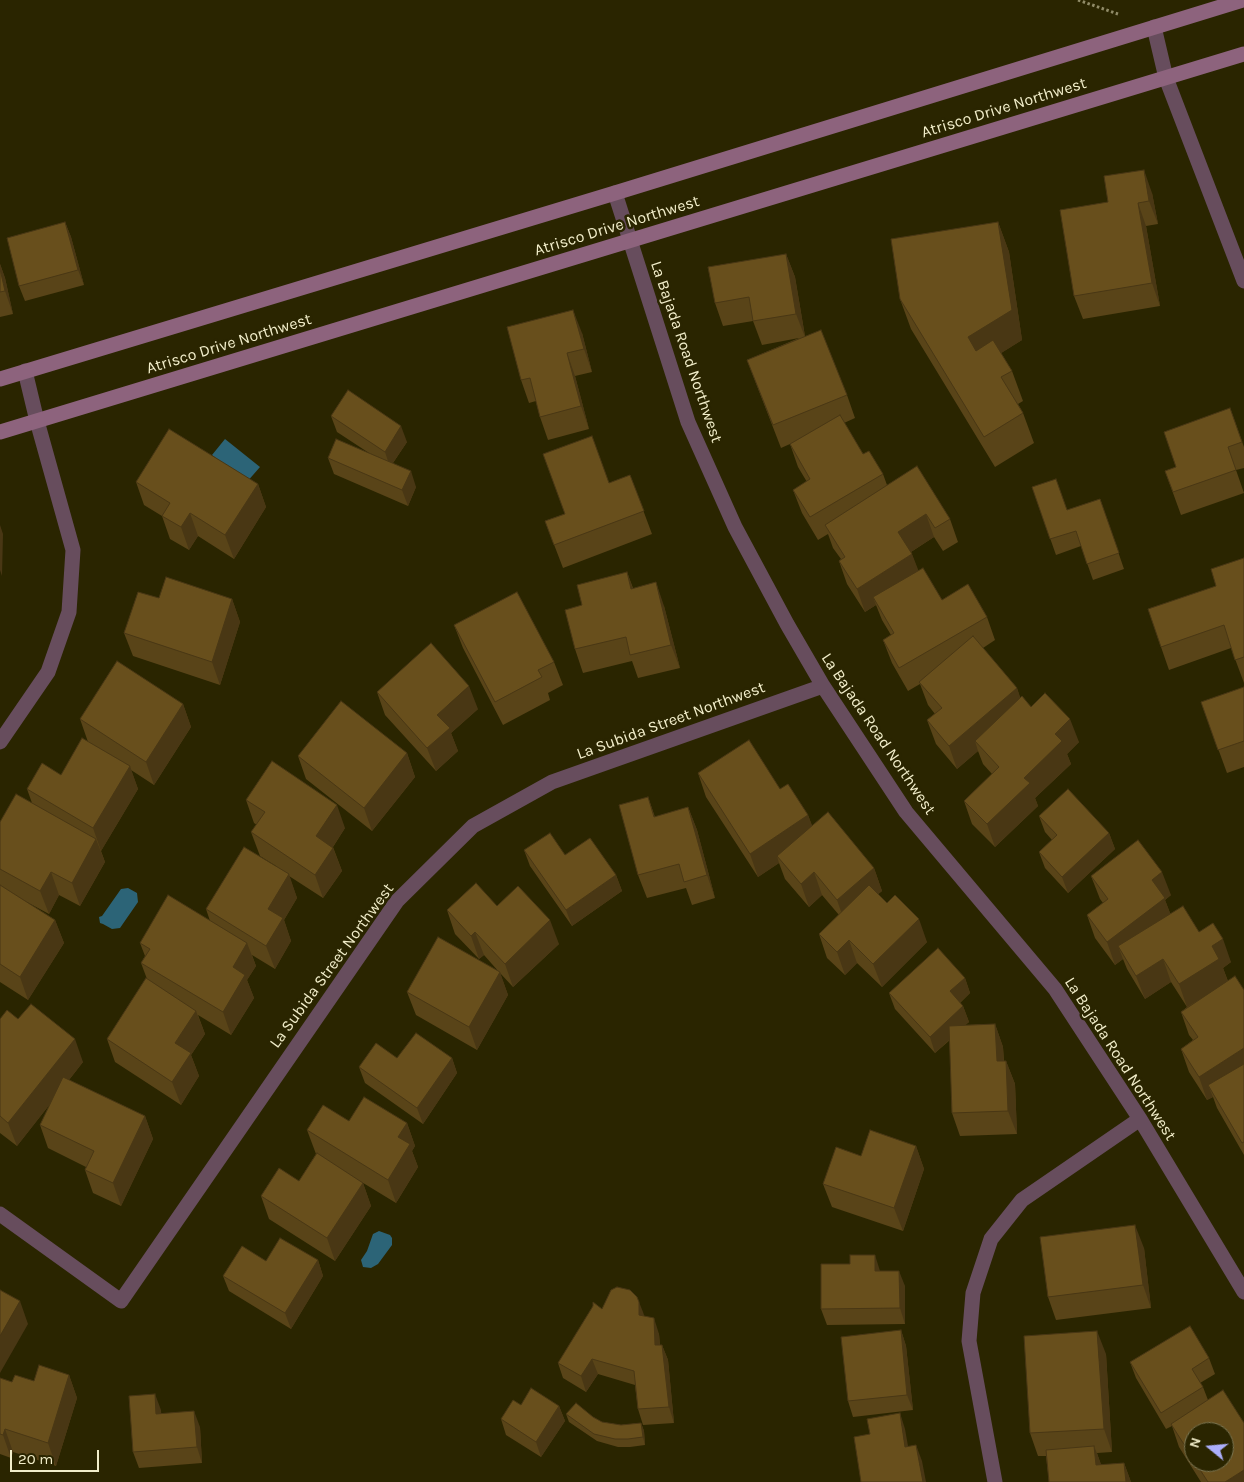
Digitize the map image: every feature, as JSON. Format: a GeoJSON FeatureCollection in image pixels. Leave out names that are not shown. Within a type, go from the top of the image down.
{"type":"FeatureCollection","features":[{"type":"Feature","properties":{"kind":"main road","name":"Atrisco Drive Northwest"},"geometry":{"type":"LineString","coordinates":[[0,379],[1243,0]]}},
{"type":"Feature","properties":{"kind":"main road","name":"Atrisco Drive Northwest"},"geometry":{"type":"LineString","coordinates":[[0,432],[1244,54]]}},
{"type":"Feature","properties":{"kind":"street"},"geometry":{"type":"LineString","coordinates":[[1154,27],[1166,78],[1244,281]]}},
{"type":"Feature","properties":{"kind":"street","name":"La Bajada Road Northwest"},"geometry":{"type":"LineString","coordinates":[[615,193],[688,422],[735,527],[822,686],[906,812],[1055,988],[1140,1119],[1244,1292]]}},
{"type":"Feature","properties":{"kind":"street"},"geometry":{"type":"LineString","coordinates":[[0,742],[48,672],[69,612],[73,550],[37,421],[26,371]]}},
{"type":"Feature","properties":{"kind":"street","name":"La Subida Street Northwest"},"geometry":{"type":"LineString","coordinates":[[0,1214],[121,1301],[397,901],[473,826],[552,782],[822,686]]}},
{"type":"Feature","properties":{"kind":"street"},"geometry":{"type":"LineString","coordinates":[[995,1482],[969,1341],[973,1293],[991,1239],[1022,1200],[1140,1119]]}},
{"type":"Feature","properties":{"kind":"water"},"geometry":{"type":"Polygon","coordinates":[[[225,439],[260,467],[246,483],[212,455],[225,439]]]}},
{"type":"Feature","properties":{"kind":"water"},"geometry":{"type":"Polygon","coordinates":[[[128,888],[137,893],[138,902],[120,928],[112,929],[100,923],[99,917],[102,916],[121,889],[128,888]]]}},
{"type":"Feature","properties":{"kind":"water"},"geometry":{"type":"Polygon","coordinates":[[[379,1231],[390,1235],[392,1245],[378,1264],[371,1268],[363,1267],[361,1260],[367,1251],[373,1234],[379,1231]]]}},
{"type":"Feature","properties":{"kind":"building"},"geometry":{"type":"Polygon","coordinates":[[[1144,170],[1149,201],[1138,203],[1152,283],[1074,296],[1060,210],[1108,202],[1104,176],[1144,170]]]}},
{"type":"Feature","properties":{"kind":"building"},"geometry":{"type":"Polygon","coordinates":[[[65,222],[78,270],[19,286],[7,238],[65,222]]]}},
{"type":"Feature","properties":{"kind":"building"},"geometry":{"type":"Polygon","coordinates":[[[998,222],[1012,310],[968,337],[976,351],[993,340],[1012,371],[1001,377],[1023,413],[984,437],[900,299],[891,239],[998,222]]]}},
{"type":"Feature","properties":{"kind":"building"},"geometry":{"type":"Polygon","coordinates":[[[786,254],[796,314],[753,321],[749,297],[715,303],[708,267],[786,254]]]}},
{"type":"Feature","properties":{"kind":"building"},"geometry":{"type":"Polygon","coordinates":[[[0,269],[5,291],[0,292],[0,269]]]}},
{"type":"Feature","properties":{"kind":"building"},"geometry":{"type":"Polygon","coordinates":[[[573,310],[584,349],[567,353],[581,406],[540,417],[530,378],[521,380],[507,327],[573,310]]]}},
{"type":"Feature","properties":{"kind":"building"},"geometry":{"type":"Polygon","coordinates":[[[821,330],[847,395],[773,425],[747,360],[821,330]]]}},
{"type":"Feature","properties":{"kind":"building"},"geometry":{"type":"Polygon","coordinates":[[[348,390],[401,426],[385,452],[331,416],[348,390]]]}},
{"type":"Feature","properties":{"kind":"building"},"geometry":{"type":"Polygon","coordinates":[[[1230,408],[1242,442],[1228,447],[1236,470],[1173,492],[1165,471],[1176,467],[1164,432],[1230,408]]]}},
{"type":"Feature","properties":{"kind":"building"},"geometry":{"type":"Polygon","coordinates":[[[840,415],[863,454],[869,451],[883,474],[810,517],[793,490],[810,479],[790,444],[840,415]]]}},
{"type":"Feature","properties":{"kind":"building"},"geometry":{"type":"Polygon","coordinates":[[[169,429],[258,484],[225,535],[190,513],[181,527],[162,516],[170,503],[136,482],[169,429]]]}},
{"type":"Feature","properties":{"kind":"building"},"geometry":{"type":"Polygon","coordinates":[[[592,436],[609,483],[630,475],[644,511],[554,545],[545,521],[565,514],[543,454],[592,436]]]}},
{"type":"Feature","properties":{"kind":"building"},"geometry":{"type":"Polygon","coordinates":[[[336,439],[411,471],[402,490],[328,458],[336,439]]]}},
{"type":"Feature","properties":{"kind":"building"},"geometry":{"type":"Polygon","coordinates":[[[917,466],[950,519],[935,528],[926,514],[898,532],[912,554],[857,589],[839,561],[845,557],[825,525],[917,466]]]}},
{"type":"Feature","properties":{"kind":"building"},"geometry":{"type":"Polygon","coordinates":[[[1056,479],[1067,510],[1100,499],[1119,553],[1087,564],[1076,531],[1050,539],[1032,487],[1056,479]]]}},
{"type":"Feature","properties":{"kind":"building"},"geometry":{"type":"Polygon","coordinates":[[[1244,558],[1244,657],[1235,660],[1224,625],[1161,647],[1148,609],[1216,586],[1211,569],[1244,558]]]}},
{"type":"Feature","properties":{"kind":"building"},"geometry":{"type":"Polygon","coordinates":[[[923,568],[942,600],[968,584],[987,617],[899,668],[883,640],[894,633],[873,597],[923,568]]]}},
{"type":"Feature","properties":{"kind":"building"},"geometry":{"type":"Polygon","coordinates":[[[627,572],[631,589],[656,582],[671,645],[630,655],[626,637],[575,649],[565,610],[582,605],[577,585],[627,572]]]}},
{"type":"Feature","properties":{"kind":"building"},"geometry":{"type":"Polygon","coordinates":[[[166,577],[232,599],[212,662],[124,633],[138,592],[159,598],[166,577]]]}},
{"type":"Feature","properties":{"kind":"building"},"geometry":{"type":"Polygon","coordinates":[[[517,592],[554,662],[538,670],[542,677],[495,702],[454,625],[517,592]]]}},
{"type":"Feature","properties":{"kind":"building"},"geometry":{"type":"Polygon","coordinates":[[[973,636],[1017,688],[949,746],[927,720],[942,708],[919,682],[973,636]]]}},
{"type":"Feature","properties":{"kind":"building"},"geometry":{"type":"Polygon","coordinates":[[[431,643],[469,686],[437,715],[450,728],[427,748],[377,692],[431,643]]]}},
{"type":"Feature","properties":{"kind":"building"},"geometry":{"type":"Polygon","coordinates":[[[117,661],[183,704],[146,762],[80,719],[117,661]]]}},
{"type":"Feature","properties":{"kind":"building"},"geometry":{"type":"Polygon","coordinates":[[[1244,687],[1244,741],[1218,750],[1201,702],[1244,687]]]}},
{"type":"Feature","properties":{"kind":"building"},"geometry":{"type":"Polygon","coordinates":[[[1045,693],[1070,719],[1055,734],[1062,741],[1024,778],[1030,783],[987,824],[964,801],[999,767],[975,741],[1022,696],[1031,707],[1045,693]]]}},
{"type":"Feature","properties":{"kind":"building"},"geometry":{"type":"Polygon","coordinates":[[[341,701],[407,753],[364,808],[298,756],[341,701]]]}},
{"type":"Feature","properties":{"kind":"building"},"geometry":{"type":"Polygon","coordinates":[[[82,738],[130,766],[93,828],[27,789],[42,763],[61,775],[82,738]]]}},
{"type":"Feature","properties":{"kind":"building"},"geometry":{"type":"Polygon","coordinates":[[[749,740],[780,789],[788,784],[808,815],[750,854],[698,773],[749,740]]]}},
{"type":"Feature","properties":{"kind":"building"},"geometry":{"type":"Polygon","coordinates":[[[272,761],[337,805],[316,836],[333,848],[315,875],[251,832],[265,812],[246,800],[272,761]]]}},
{"type":"Feature","properties":{"kind":"building"},"geometry":{"type":"Polygon","coordinates":[[[1068,789],[1109,833],[1062,877],[1039,852],[1057,835],[1039,816],[1068,789]]]}},
{"type":"Feature","properties":{"kind":"building"},"geometry":{"type":"Polygon","coordinates":[[[16,794],[96,839],[72,883],[51,872],[40,891],[0,869],[0,822],[16,794]]]}},
{"type":"Feature","properties":{"kind":"building"},"geometry":{"type":"Polygon","coordinates":[[[648,797],[654,817],[688,807],[707,875],[684,882],[679,864],[638,875],[619,805],[648,797]]]}},
{"type":"Feature","properties":{"kind":"building"},"geometry":{"type":"Polygon","coordinates":[[[828,812],[874,868],[837,900],[814,872],[801,884],[777,856],[828,812]]]}},
{"type":"Feature","properties":{"kind":"building"},"geometry":{"type":"Polygon","coordinates":[[[550,833],[565,855],[590,838],[616,875],[566,910],[524,850],[550,833]]]}},
{"type":"Feature","properties":{"kind":"building"},"geometry":{"type":"Polygon","coordinates":[[[1138,840],[1162,872],[1152,880],[1165,898],[1107,942],[1087,915],[1108,899],[1091,876],[1138,840]]]}},
{"type":"Feature","properties":{"kind":"building"},"geometry":{"type":"Polygon","coordinates":[[[244,847],[289,874],[268,909],[283,918],[266,946],[206,909],[244,847]]]}},
{"type":"Feature","properties":{"kind":"building"},"geometry":{"type":"Polygon","coordinates":[[[476,883],[497,906],[518,886],[550,920],[505,964],[475,932],[471,936],[447,910],[476,883]]]}},
{"type":"Feature","properties":{"kind":"building"},"geometry":{"type":"Polygon","coordinates":[[[0,885],[55,920],[20,977],[0,964],[0,885]]]}},
{"type":"Feature","properties":{"kind":"building"},"geometry":{"type":"Polygon","coordinates":[[[869,885],[887,903],[895,895],[919,919],[873,964],[849,940],[837,952],[819,934],[869,885]]]}},
{"type":"Feature","properties":{"kind":"building"},"geometry":{"type":"Polygon","coordinates":[[[168,895],[247,943],[233,967],[245,975],[223,1012],[141,963],[150,949],[140,943],[168,895]]]}},
{"type":"Feature","properties":{"kind":"building"},"geometry":{"type":"Polygon","coordinates":[[[1183,906],[1199,932],[1213,923],[1223,939],[1212,946],[1219,959],[1179,984],[1163,959],[1136,976],[1118,946],[1183,906]]]}},
{"type":"Feature","properties":{"kind":"building"},"geometry":{"type":"Polygon","coordinates":[[[438,937],[500,972],[469,1027],[407,992],[438,937]]]}},
{"type":"Feature","properties":{"kind":"building"},"geometry":{"type":"Polygon","coordinates":[[[938,948],[965,978],[950,991],[963,1006],[930,1037],[889,993],[938,948]]]}},
{"type":"Feature","properties":{"kind":"building"},"geometry":{"type":"Polygon","coordinates":[[[1235,976],[1244,990],[1244,1048],[1199,1077],[1181,1049],[1198,1037],[1181,1012],[1235,976]]]}},
{"type":"Feature","properties":{"kind":"building"},"geometry":{"type":"Polygon","coordinates":[[[146,978],[196,1011],[175,1043],[191,1053],[172,1082],[107,1039],[146,978]]]}},
{"type":"Feature","properties":{"kind":"building"},"geometry":{"type":"Polygon","coordinates":[[[31,1004],[75,1039],[8,1123],[0,1116],[0,1019],[7,1010],[18,1019],[31,1004]]]}},
{"type":"Feature","properties":{"kind":"building"},"geometry":{"type":"Polygon","coordinates":[[[995,1024],[997,1061],[1006,1061],[1008,1111],[952,1113],[949,1026],[995,1024]]]}},
{"type":"Feature","properties":{"kind":"building"},"geometry":{"type":"Polygon","coordinates":[[[416,1033],[452,1058],[417,1108],[359,1067],[376,1043],[397,1058],[416,1033]]]}},
{"type":"Feature","properties":{"kind":"building"},"geometry":{"type":"Polygon","coordinates":[[[1244,1064],[1244,1142],[1242,1143],[1208,1085],[1244,1064]]]}},
{"type":"Feature","properties":{"kind":"building"},"geometry":{"type":"Polygon","coordinates":[[[63,1077],[145,1116],[113,1183],[85,1170],[94,1151],[40,1125],[63,1077]]]}},
{"type":"Feature","properties":{"kind":"building"},"geometry":{"type":"Polygon","coordinates":[[[364,1097],[407,1123],[398,1137],[410,1144],[388,1180],[307,1130],[323,1105],[349,1121],[364,1097]]]}},
{"type":"Feature","properties":{"kind":"building"},"geometry":{"type":"Polygon","coordinates":[[[870,1130],[916,1146],[894,1208],[823,1184],[836,1147],[861,1156],[870,1130]]]}},
{"type":"Feature","properties":{"kind":"building"},"geometry":{"type":"Polygon","coordinates":[[[317,1153],[363,1183],[327,1238],[261,1196],[279,1168],[299,1181],[317,1153]]]}},
{"type":"Feature","properties":{"kind":"building"},"geometry":{"type":"Polygon","coordinates":[[[1135,1225],[1143,1285],[1048,1297],[1040,1237],[1135,1225]]]}},
{"type":"Feature","properties":{"kind":"building"},"geometry":{"type":"Polygon","coordinates":[[[280,1238],[318,1260],[285,1313],[223,1276],[242,1246],[266,1261],[280,1238]]]}},
{"type":"Feature","properties":{"kind":"building"},"geometry":{"type":"Polygon","coordinates":[[[850,1255],[875,1255],[875,1271],[899,1271],[900,1308],[821,1309],[821,1264],[850,1264],[850,1255]]]}},
{"type":"Feature","properties":{"kind":"building"},"geometry":{"type":"Polygon","coordinates":[[[617,1287],[630,1290],[637,1297],[639,1315],[654,1318],[655,1345],[662,1345],[669,1407],[638,1409],[634,1371],[592,1359],[581,1376],[558,1363],[593,1306],[593,1302],[602,1309],[611,1290],[617,1287]]]}},
{"type":"Feature","properties":{"kind":"building"},"geometry":{"type":"Polygon","coordinates":[[[0,1290],[20,1301],[0,1336],[0,1290]]]}},
{"type":"Feature","properties":{"kind":"building"},"geometry":{"type":"Polygon","coordinates":[[[1190,1326],[1209,1358],[1192,1369],[1203,1387],[1161,1413],[1130,1362],[1190,1326]]]}},
{"type":"Feature","properties":{"kind":"building"},"geometry":{"type":"Polygon","coordinates":[[[901,1330],[907,1395],[848,1401],[841,1337],[901,1330]]]}},
{"type":"Feature","properties":{"kind":"building"},"geometry":{"type":"Polygon","coordinates":[[[1097,1331],[1104,1429],[1030,1433],[1024,1336],[1097,1331]]]}},
{"type":"Feature","properties":{"kind":"building"},"geometry":{"type":"Polygon","coordinates":[[[39,1365],[69,1375],[48,1443],[5,1429],[3,1435],[0,1434],[0,1378],[12,1382],[15,1375],[34,1381],[39,1365]]]}},
{"type":"Feature","properties":{"kind":"building"},"geometry":{"type":"Polygon","coordinates":[[[531,1388],[559,1406],[536,1442],[501,1419],[513,1400],[521,1405],[531,1388]]]}},
{"type":"Feature","properties":{"kind":"building"},"geometry":{"type":"Polygon","coordinates":[[[1223,1390],[1244,1423],[1244,1470],[1225,1482],[1208,1482],[1202,1472],[1234,1472],[1234,1422],[1184,1422],[1184,1444],[1171,1424],[1223,1390]]]}},
{"type":"Feature","properties":{"kind":"building"},"geometry":{"type":"Polygon","coordinates":[[[155,1394],[156,1414],[194,1411],[197,1447],[133,1452],[129,1396],[155,1394]]]}},
{"type":"Feature","properties":{"kind":"building"},"geometry":{"type":"Polygon","coordinates":[[[576,1403],[602,1422],[621,1425],[641,1423],[643,1437],[615,1439],[594,1434],[566,1414],[576,1403]]]}},
{"type":"Feature","properties":{"kind":"building"},"geometry":{"type":"Polygon","coordinates":[[[900,1413],[905,1447],[916,1445],[923,1482],[861,1482],[854,1437],[870,1434],[867,1419],[900,1413]]]}},
{"type":"Feature","properties":{"kind":"building"},"geometry":{"type":"Polygon","coordinates":[[[1094,1446],[1096,1465],[1124,1463],[1126,1482],[1049,1482],[1046,1450],[1094,1446]]]}}]}
